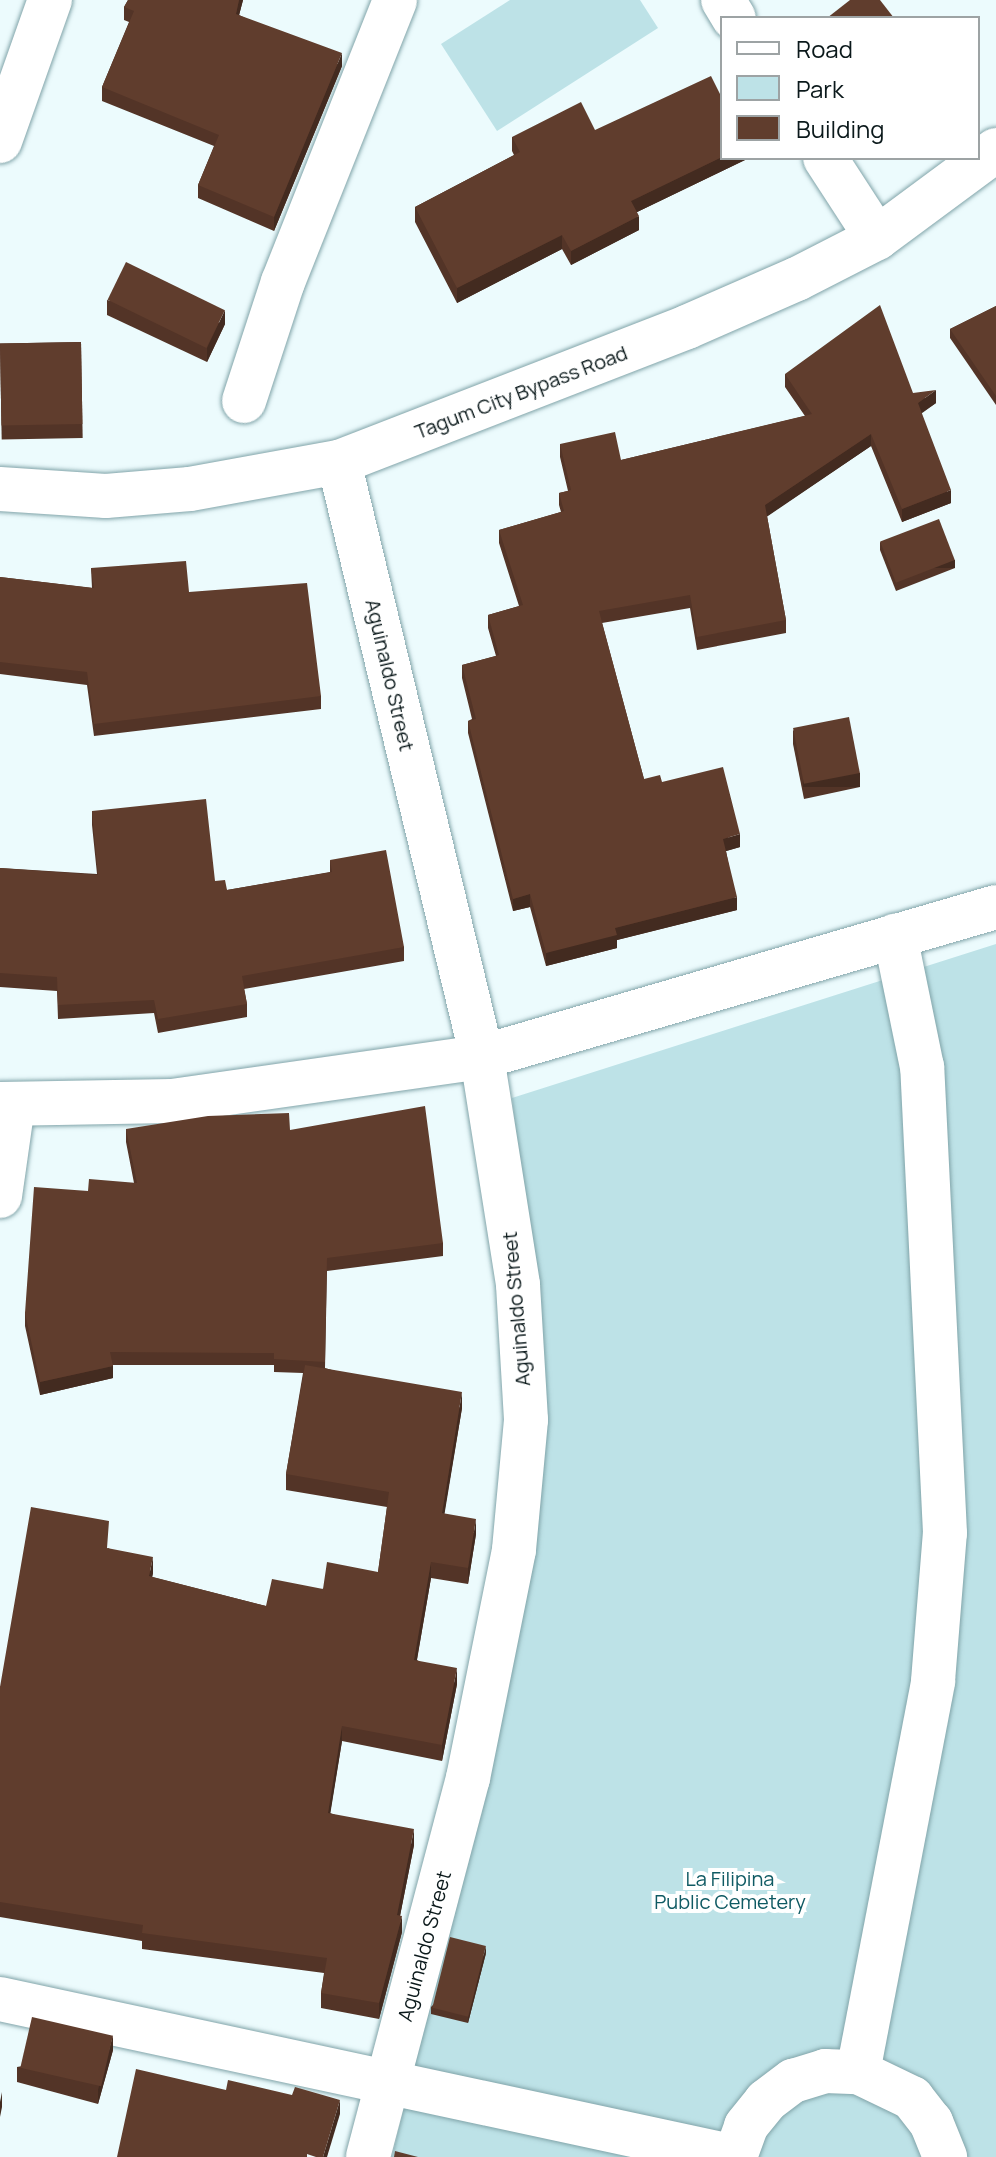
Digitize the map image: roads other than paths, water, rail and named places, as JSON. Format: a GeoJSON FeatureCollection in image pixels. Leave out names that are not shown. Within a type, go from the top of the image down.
{"type":"FeatureCollection","features":[{"type":"Feature","properties":{"kind":"street"},"geometry":{"type":"LineString","coordinates":[[0,141],[50,0]]}},
{"type":"Feature","properties":{"kind":"street"},"geometry":{"type":"LineString","coordinates":[[244,401],[283,282],[395,0]]}},
{"type":"Feature","properties":{"kind":"street","name":"Tagum City Bypass Road"},"geometry":{"type":"LineString","coordinates":[[0,489],[134,494],[190,489],[339,462],[687,327],[877,238],[996,150]]}},
{"type":"Feature","properties":{"kind":"street"},"geometry":{"type":"LineString","coordinates":[[826,160],[877,238]]}},
{"type":"Feature","properties":{"kind":"street","name":"Aguinaldo Street"},"geometry":{"type":"LineString","coordinates":[[339,462],[482,1057],[518,1285],[526,1420],[514,1550],[468,1778],[368,2157]]}},
{"type":"Feature","properties":{"kind":"street"},"geometry":{"type":"LineString","coordinates":[[0,1196],[7,1105],[172,1101],[482,1057],[996,907]]}},
{"type":"Feature","properties":{"kind":"street"},"geometry":{"type":"LineString","coordinates":[[858,2072],[933,1681],[945,1533],[922,1067],[895,936]]}},
{"type":"Feature","properties":{"kind":"street"},"geometry":{"type":"LineString","coordinates":[[0,1999],[389,2078],[735,2157],[752,2118],[793,2081],[825,2071],[858,2072],[912,2098],[931,2122],[945,2157]]}},
{"type":"Feature","properties":{"kind":"park label","name":"La Filipina Public Cemetery"},"geometry":{"type":"Point","coordinates":[730,1890]}}]}
